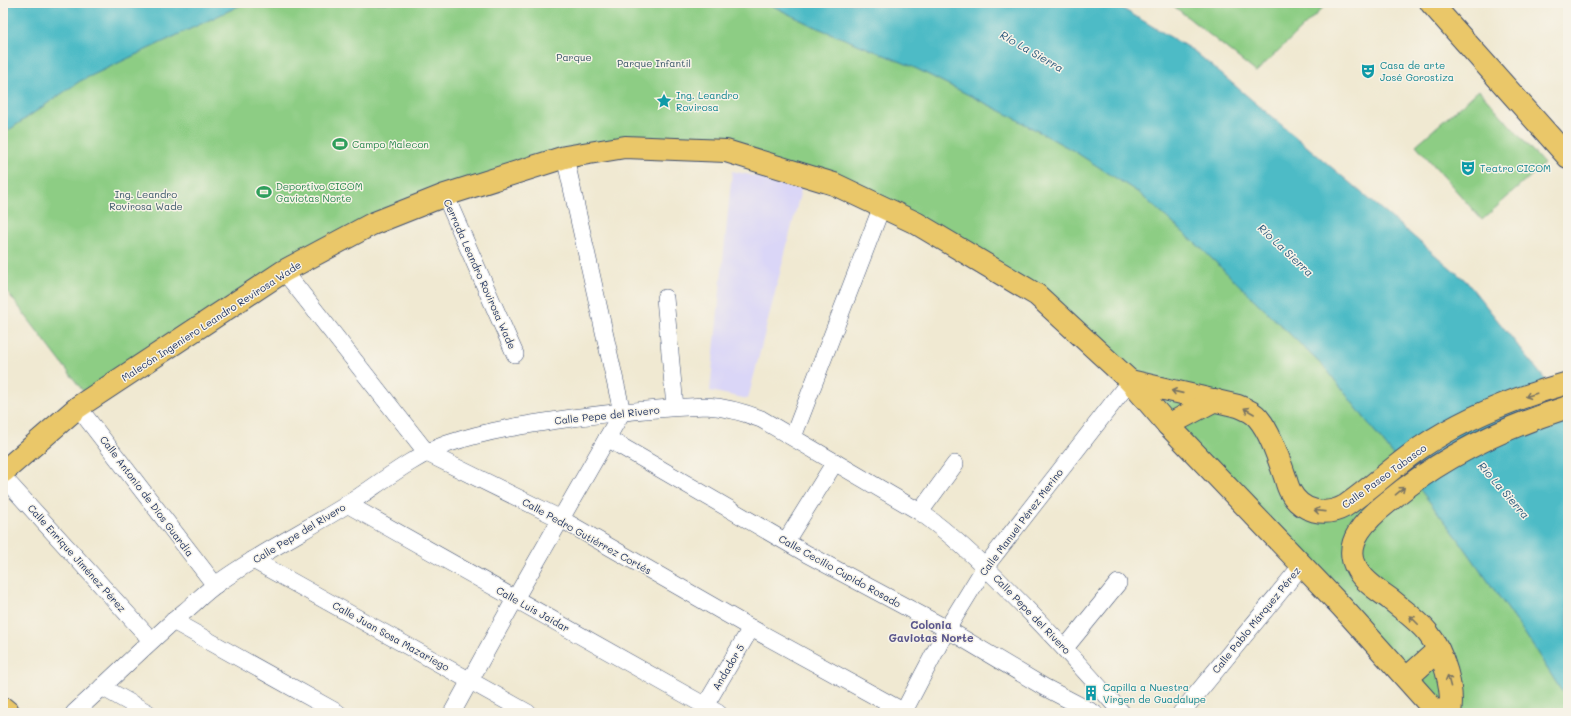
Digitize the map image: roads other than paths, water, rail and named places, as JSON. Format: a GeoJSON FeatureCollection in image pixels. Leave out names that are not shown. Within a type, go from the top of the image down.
{"type":"FeatureCollection","features":[{"type":"Feature","properties":{"kind":"main road"},"geometry":{"type":"LineString","coordinates":[[1431,3],[1568,157]]}},
{"type":"Feature","properties":{"kind":"main road"},"geometry":{"type":"LineString","coordinates":[[1448,3],[1568,141]]}},
{"type":"Feature","properties":{"kind":"main road","name":"Malecón Ingeniero Leandro Revirosa Wade"},"geometry":{"type":"LineString","coordinates":[[3,472],[78,407],[284,271],[372,224],[445,194],[565,157],[625,147],[726,151],[834,184],[882,206],[916,223],[1037,295],[1130,381],[1168,425],[1342,606],[1407,678],[1436,713]]}},
{"type":"Feature","properties":{"kind":"main road","name":"Calle Paseo Tabasco"},"geometry":{"type":"LineString","coordinates":[[1130,381],[1215,400],[1251,411],[1258,418],[1266,432],[1290,491],[1297,501],[1306,508],[1317,512],[1337,510],[1355,499],[1420,448],[1485,413],[1518,398],[1568,383]]}},
{"type":"Feature","properties":{"kind":"main road"},"geometry":{"type":"LineString","coordinates":[[1168,425],[1215,400]]}},
{"type":"Feature","properties":{"kind":"main road","name":"Calle Paseo Tabasco"},"geometry":{"type":"LineString","coordinates":[[1450,713],[1452,704],[1451,688],[1438,650],[1429,634],[1409,614],[1366,581],[1356,569],[1353,560],[1355,540],[1361,527],[1370,516],[1412,482],[1458,453],[1535,417],[1568,407]]}},
{"type":"Feature","properties":{"kind":"main road"},"geometry":{"type":"LineString","coordinates":[[1407,678],[1438,650]]}},
{"type":"Feature","properties":{"kind":"main road"},"geometry":{"type":"LineString","coordinates":[[3,708],[9,713]]}},
{"type":"Feature","properties":{"kind":"street"},"geometry":{"type":"LineString","coordinates":[[452,713],[515,599],[622,412],[565,157]]}},
{"type":"Feature","properties":{"kind":"street","name":"Cerrada Leandro Rovirosa Wade"},"geometry":{"type":"LineString","coordinates":[[445,194],[515,354]]}},
{"type":"Feature","properties":{"kind":"street"},"geometry":{"type":"LineString","coordinates":[[793,437],[882,206]]}},
{"type":"Feature","properties":{"kind":"street","name":"Calle Pedro Gutiérrez Cortés"},"geometry":{"type":"LineString","coordinates":[[284,271],[427,454],[561,519],[751,628],[904,713]]}},
{"type":"Feature","properties":{"kind":"street"},"geometry":{"type":"LineString","coordinates":[[665,298],[675,407]]}},
{"type":"Feature","properties":{"kind":"street","name":"Calle Manuel Pérez Merino"},"geometry":{"type":"LineString","coordinates":[[904,713],[947,629],[985,567],[1130,381]]}},
{"type":"Feature","properties":{"kind":"street","name":"Calle Pepe del Rivero"},"geometry":{"type":"LineString","coordinates":[[74,713],[151,640],[215,585],[252,560],[347,504],[389,476],[427,454],[446,445],[494,430],[622,412],[675,407],[716,406],[743,412],[761,419],[933,521],[985,567],[1065,648],[1122,713]]}},
{"type":"Feature","properties":{"kind":"street","name":"Calle Antonio de Dios Guardia"},"geometry":{"type":"LineString","coordinates":[[78,407],[215,585]]}},
{"type":"Feature","properties":{"kind":"street","name":"Calle Cecilio Cupido Rosado"},"geometry":{"type":"LineString","coordinates":[[607,438],[786,541],[947,629],[1044,687],[1094,713]]}},
{"type":"Feature","properties":{"kind":"street"},"geometry":{"type":"LineString","coordinates":[[786,541],[835,462]]}},
{"type":"Feature","properties":{"kind":"street"},"geometry":{"type":"LineString","coordinates":[[920,512],[955,464]]}},
{"type":"Feature","properties":{"kind":"street","name":"Calle Enrique Jiménez Pérez"},"geometry":{"type":"LineString","coordinates":[[3,477],[151,640]]}},
{"type":"Feature","properties":{"kind":"street","name":"Calle Luis Jaidar"},"geometry":{"type":"LineString","coordinates":[[347,504],[712,709]]}},
{"type":"Feature","properties":{"kind":"street","name":"Calle Juan Sosa Mazariego"},"geometry":{"type":"LineString","coordinates":[[252,560],[528,713]]}},
{"type":"Feature","properties":{"kind":"street","name":"Calle Pablo Márquez Pérez"},"geometry":{"type":"LineString","coordinates":[[1181,713],[1302,565]]}},
{"type":"Feature","properties":{"kind":"street"},"geometry":{"type":"LineString","coordinates":[[1065,648],[1118,583]]}},
{"type":"Feature","properties":{"kind":"street"},"geometry":{"type":"LineString","coordinates":[[173,622],[338,713]]}},
{"type":"Feature","properties":{"kind":"street","name":"Andador 5"},"geometry":{"type":"LineString","coordinates":[[712,709],[751,628]]}},
{"type":"Feature","properties":{"kind":"street"},"geometry":{"type":"LineString","coordinates":[[102,687],[148,713]]}},
{"type":"Feature","properties":{"kind":"water"},"geometry":{"type":"Polygon","coordinates":[[[3,3],[245,3],[80,81],[3,134],[3,3]]]}},
{"type":"Feature","properties":{"kind":"water","name":"Río La Sierra"},"geometry":{"type":"Polygon","coordinates":[[[767,3],[1113,3],[1194,51],[1466,281],[1568,408],[1568,701],[1524,632],[1457,537],[1327,370],[1203,250],[1139,193],[1074,151],[1007,114],[909,65],[813,26],[767,3]]]}},
{"type":"Feature","properties":{"kind":"place","name":"Casa de arte José Gorostiza"},"geometry":{"type":"Point","coordinates":[1368,71]}},
{"type":"Feature","properties":{"kind":"place","name":"Ing. Leandro Rovirosa"},"geometry":{"type":"Point","coordinates":[664,101]}},
{"type":"Feature","properties":{"kind":"place","name":"Campo Malecon"},"geometry":{"type":"Point","coordinates":[340,144]}},
{"type":"Feature","properties":{"kind":"place","name":"Teatro CICOM"},"geometry":{"type":"Point","coordinates":[1468,168]}},
{"type":"Feature","properties":{"kind":"place","name":"Deportivo CICOM Gaviotas Norte"},"geometry":{"type":"Point","coordinates":[264,192]}},
{"type":"Feature","properties":{"kind":"place","name":"Capilla a Nuestra Virgen de Guadalupe"},"geometry":{"type":"Point","coordinates":[1091,693]}},
{"type":"Feature","properties":{"kind":"district","name":"Colonia Gaviotas Norte"},"geometry":{"type":"Point","coordinates":[931,630]}},
{"type":"Feature","properties":{"kind":"park label","name":"Parque"},"geometry":{"type":"Point","coordinates":[574,57]}},
{"type":"Feature","properties":{"kind":"park label","name":"Parque Infantil"},"geometry":{"type":"Point","coordinates":[654,63]}},
{"type":"Feature","properties":{"kind":"park label","name":"Ing. Leandro Rovirosa Wade"},"geometry":{"type":"Point","coordinates":[146,200]}}]}
